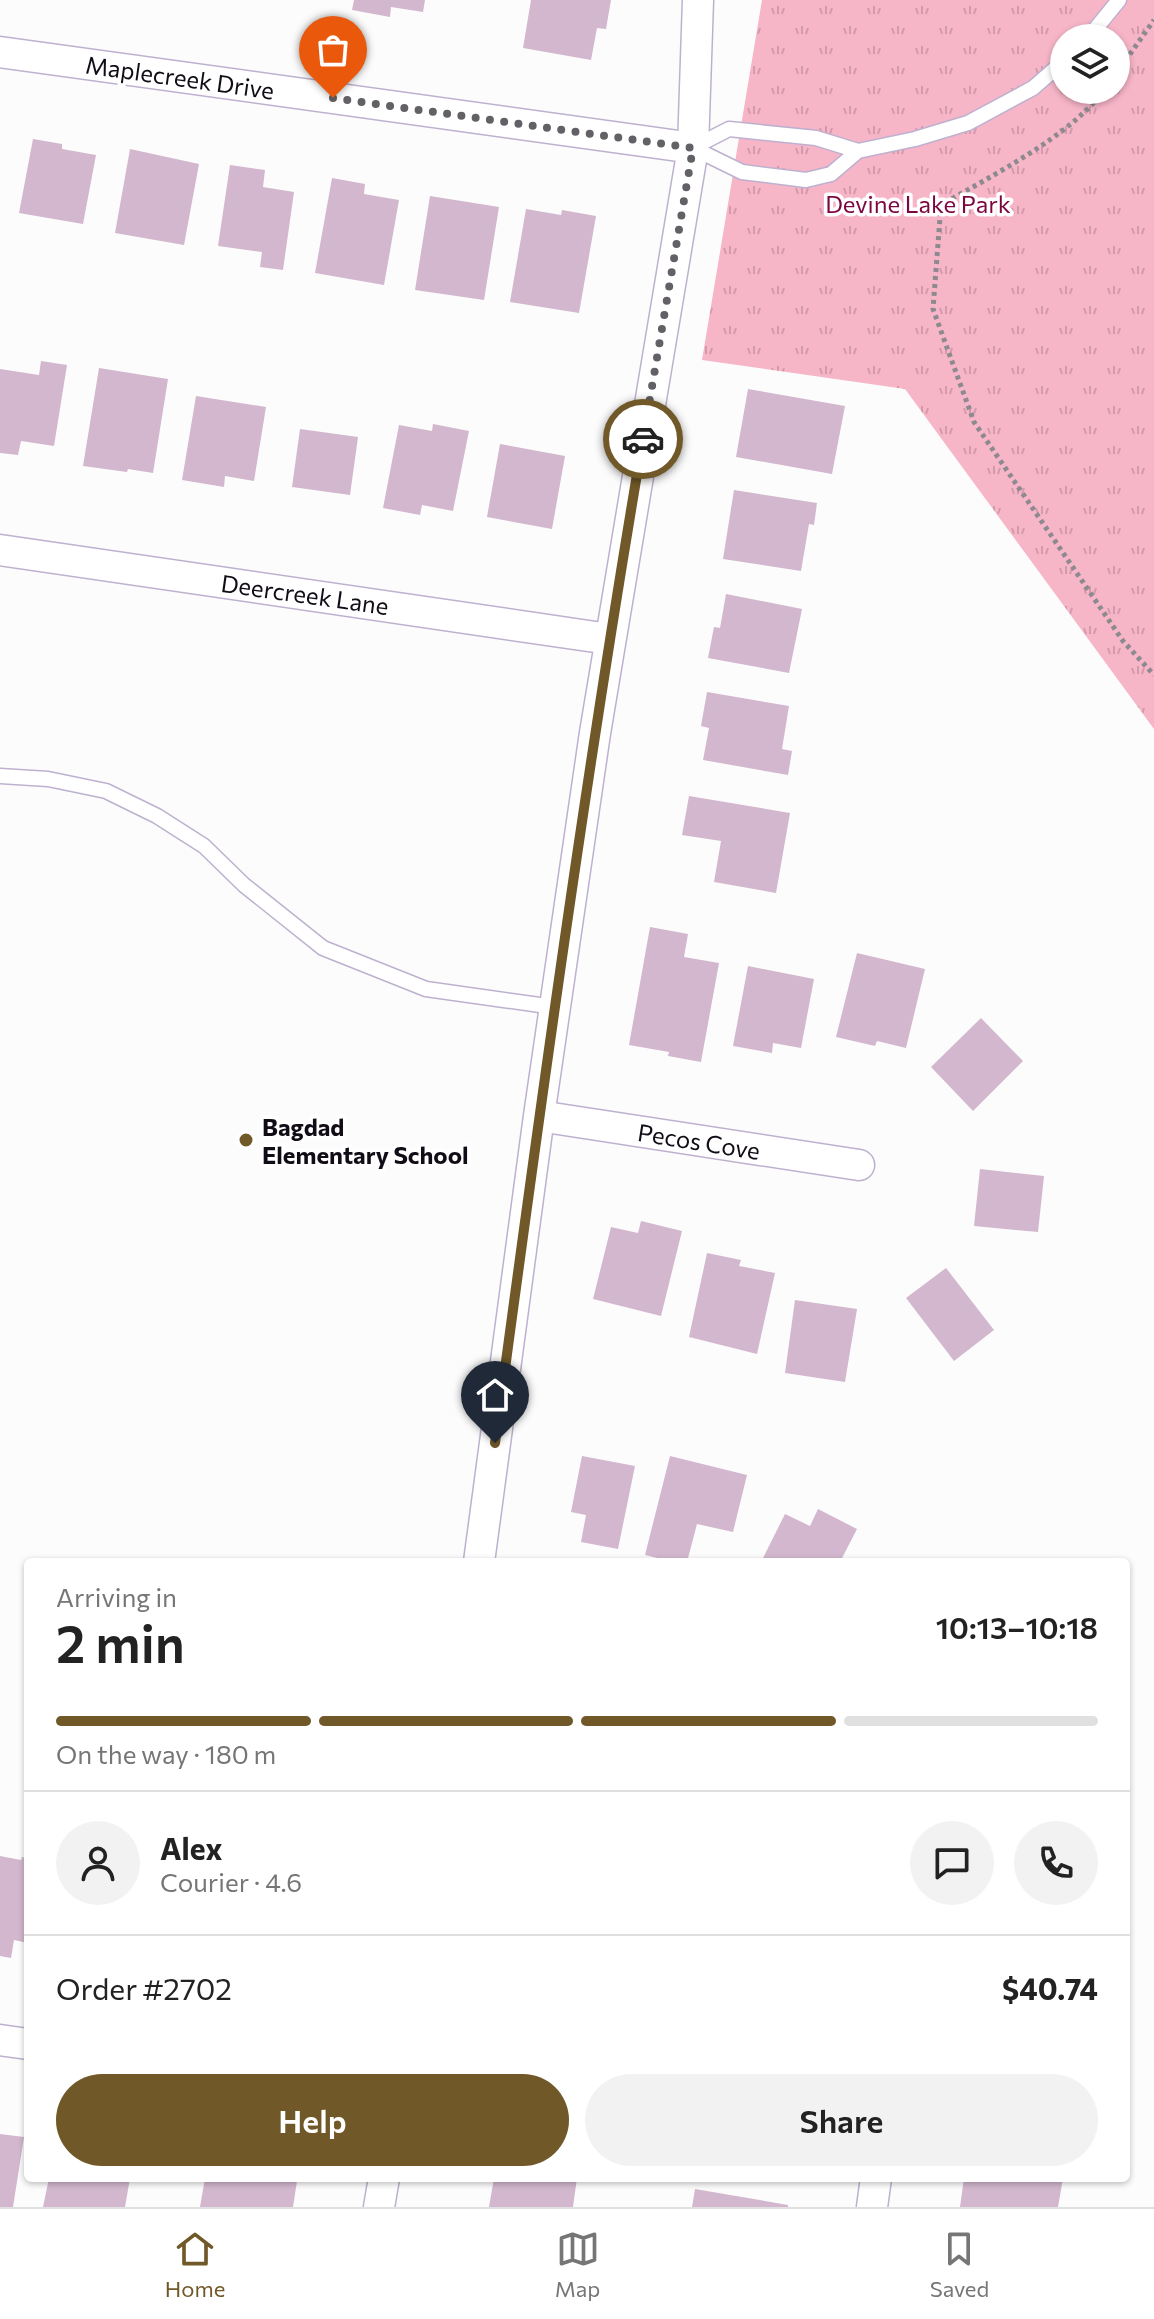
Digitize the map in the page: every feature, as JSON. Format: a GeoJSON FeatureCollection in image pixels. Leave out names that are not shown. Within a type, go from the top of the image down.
{"type":"FeatureCollection","features":[{"type":"Feature","properties":{"kind":"street"},"geometry":{"type":"LineString","coordinates":[[480,1558],[554,1007],[609,639],[693,148],[698,0]]}},
{"type":"Feature","properties":{"kind":"street","name":"Maplecreek Drive"},"geometry":{"type":"LineString","coordinates":[[0,52],[693,148]]}},
{"type":"Feature","properties":{"kind":"street","name":"Deercreek Lane"},"geometry":{"type":"LineString","coordinates":[[0,550],[609,639]]}},
{"type":"Feature","properties":{"kind":"street","name":"Pecos Cove"},"geometry":{"type":"LineString","coordinates":[[539,1116],[859,1165]]}},
{"type":"Feature","properties":{"kind":"street"},"geometry":{"type":"LineString","coordinates":[[0,2040],[24,2043]]}},
{"type":"Feature","properties":{"kind":"street"},"geometry":{"type":"LineString","coordinates":[[379,2207],[383,2182]]}},
{"type":"Feature","properties":{"kind":"street"},"geometry":{"type":"LineString","coordinates":[[872,2207],[875,2182]]}},
{"type":"Feature","properties":{"kind":"lane"},"geometry":{"type":"LineString","coordinates":[[1099,24],[1119,0]]}},
{"type":"Feature","properties":{"kind":"lane","name":"Maplecreek Drive"},"geometry":{"type":"LineString","coordinates":[[693,148],[742,172],[806,180],[831,174],[858,151],[915,139],[968,123],[1033,88],[1050,73]]}},
{"type":"Feature","properties":{"kind":"lane","name":"Maplecreek Drive"},"geometry":{"type":"LineString","coordinates":[[693,148],[729,129],[816,138],[858,151]]}},
{"type":"Feature","properties":{"kind":"lane"},"geometry":{"type":"LineString","coordinates":[[0,776],[48,779],[106,791],[157,816],[204,846],[244,885],[323,948],[426,989],[554,1007]]}},
{"type":"Feature","properties":{"kind":"path"},"geometry":{"type":"LineString","coordinates":[[1130,54],[1154,20]]}},
{"type":"Feature","properties":{"kind":"path"},"geometry":{"type":"LineString","coordinates":[[1094,104],[1025,156],[941,205],[933,309],[974,422],[1123,641],[1154,675]]}},
{"type":"Feature","properties":{"kind":"green space","name":"Devine Lake Park"},"geometry":{"type":"Polygon","coordinates":[[[762,0],[1154,0],[1154,729],[905,389],[702,360],[762,0]]]}},
{"type":"Feature","properties":{"kind":"building"},"geometry":{"type":"Polygon","coordinates":[[[354,0],[425,0],[423,12],[391,7],[390,17],[352,10],[354,0]]]}},
{"type":"Feature","properties":{"kind":"building"},"geometry":{"type":"Polygon","coordinates":[[[531,0],[611,0],[606,29],[597,28],[591,60],[523,48],[531,0]]]}},
{"type":"Feature","properties":{"kind":"building"},"geometry":{"type":"Polygon","coordinates":[[[33,139],[62,144],[62,149],[96,155],[83,224],[19,213],[33,139]]]}},
{"type":"Feature","properties":{"kind":"building"},"geometry":{"type":"Polygon","coordinates":[[[130,149],[199,164],[184,245],[115,233],[130,149]]]}},
{"type":"Feature","properties":{"kind":"building"},"geometry":{"type":"Polygon","coordinates":[[[230,165],[265,170],[263,187],[294,192],[283,270],[260,267],[262,252],[218,246],[230,165]]]}},
{"type":"Feature","properties":{"kind":"building"},"geometry":{"type":"Polygon","coordinates":[[[332,178],[365,184],[364,194],[399,200],[384,285],[315,273],[332,178]]]}},
{"type":"Feature","properties":{"kind":"building"},"geometry":{"type":"Polygon","coordinates":[[[430,196],[499,207],[484,300],[415,290],[430,196]]]}},
{"type":"Feature","properties":{"kind":"building"},"geometry":{"type":"Polygon","coordinates":[[[526,209],[561,215],[562,210],[596,216],[579,313],[510,302],[526,209]]]}},
{"type":"Feature","properties":{"kind":"building"},"geometry":{"type":"Polygon","coordinates":[[[41,361],[67,365],[54,446],[21,441],[18,455],[0,453],[0,369],[39,375],[41,361]]]}},
{"type":"Feature","properties":{"kind":"building"},"geometry":{"type":"Polygon","coordinates":[[[99,368],[168,379],[153,473],[83,466],[99,368]]]}},
{"type":"Feature","properties":{"kind":"building"},"geometry":{"type":"Polygon","coordinates":[[[748,389],[845,406],[832,474],[736,457],[748,389]]]}},
{"type":"Feature","properties":{"kind":"building"},"geometry":{"type":"Polygon","coordinates":[[[196,396],[266,407],[254,481],[225,476],[224,487],[182,480],[196,396]]]}},
{"type":"Feature","properties":{"kind":"building"},"geometry":{"type":"Polygon","coordinates":[[[433,424],[469,431],[453,511],[422,505],[420,515],[383,508],[399,425],[432,431],[433,424]]]}},
{"type":"Feature","properties":{"kind":"building"},"geometry":{"type":"Polygon","coordinates":[[[300,429],[358,437],[350,495],[292,487],[300,429]]]}},
{"type":"Feature","properties":{"kind":"building"},"geometry":{"type":"Polygon","coordinates":[[[500,444],[565,456],[552,529],[487,517],[500,444]]]}},
{"type":"Feature","properties":{"kind":"building"},"geometry":{"type":"Polygon","coordinates":[[[734,490],[817,503],[814,525],[809,524],[801,571],[723,559],[734,490]]]}},
{"type":"Feature","properties":{"kind":"building"},"geometry":{"type":"Polygon","coordinates":[[[726,594],[802,609],[789,673],[708,658],[714,627],[720,628],[726,594]]]}},
{"type":"Feature","properties":{"kind":"building"},"geometry":{"type":"Polygon","coordinates":[[[707,692],[789,706],[782,749],[792,751],[788,775],[703,760],[709,728],[701,726],[707,692]]]}},
{"type":"Feature","properties":{"kind":"building"},"geometry":{"type":"Polygon","coordinates":[[[689,796],[790,813],[776,893],[714,882],[721,841],[682,835],[689,796]]]}},
{"type":"Feature","properties":{"kind":"building"},"geometry":{"type":"Polygon","coordinates":[[[650,927],[688,934],[684,957],[719,963],[701,1062],[629,1045],[650,927]]]}},
{"type":"Feature","properties":{"kind":"building"},"geometry":{"type":"Polygon","coordinates":[[[857,953],[925,969],[906,1048],[877,1041],[875,1046],[836,1037],[857,953]]]}},
{"type":"Feature","properties":{"kind":"building"},"geometry":{"type":"Polygon","coordinates":[[[748,966],[814,979],[801,1048],[773,1043],[772,1053],[733,1046],[748,966]]]}},
{"type":"Feature","properties":{"kind":"building"},"geometry":{"type":"Polygon","coordinates":[[[981,1018],[1023,1061],[973,1111],[931,1067],[981,1018]]]}},
{"type":"Feature","properties":{"kind":"building"},"geometry":{"type":"Polygon","coordinates":[[[980,1169],[1044,1176],[1038,1232],[974,1226],[980,1169]]]}},
{"type":"Feature","properties":{"kind":"building"},"geometry":{"type":"Polygon","coordinates":[[[641,1221],[682,1231],[661,1316],[593,1299],[611,1227],[638,1233],[641,1221]]]}},
{"type":"Feature","properties":{"kind":"building"},"geometry":{"type":"Polygon","coordinates":[[[707,1253],[741,1260],[739,1266],[775,1273],[757,1354],[689,1337],[707,1253]]]}},
{"type":"Feature","properties":{"kind":"building"},"geometry":{"type":"Polygon","coordinates":[[[946,1268],[994,1330],[954,1361],[906,1298],[946,1268]]]}},
{"type":"Feature","properties":{"kind":"building"},"geometry":{"type":"Polygon","coordinates":[[[795,1300],[857,1309],[845,1382],[785,1373],[795,1300]]]}},
{"type":"Feature","properties":{"kind":"building"},"geometry":{"type":"Polygon","coordinates":[[[582,1456],[635,1466],[618,1549],[581,1542],[586,1515],[571,1512],[582,1456]]]}},
{"type":"Feature","properties":{"kind":"building"},"geometry":{"type":"Polygon","coordinates":[[[670,1456],[747,1475],[733,1532],[697,1524],[688,1558],[645,1555],[670,1456]]]}},
{"type":"Feature","properties":{"kind":"building"},"geometry":{"type":"Polygon","coordinates":[[[818,1509],[857,1529],[842,1558],[763,1558],[785,1514],[810,1526],[818,1509]]]}},
{"type":"Feature","properties":{"kind":"building"},"geometry":{"type":"Polygon","coordinates":[[[0,1856],[21,1860],[24,1857],[24,1942],[14,1940],[11,1958],[0,1956],[0,1856]]]}},
{"type":"Feature","properties":{"kind":"building"},"geometry":{"type":"Polygon","coordinates":[[[0,2134],[24,2137],[13,2207],[0,2207],[0,2134]]]}},
{"type":"Feature","properties":{"kind":"building"},"geometry":{"type":"Polygon","coordinates":[[[48,2182],[129,2182],[125,2207],[43,2207],[48,2182]]]}},
{"type":"Feature","properties":{"kind":"building"},"geometry":{"type":"Polygon","coordinates":[[[204,2182],[297,2182],[293,2207],[200,2207],[204,2182]]]}},
{"type":"Feature","properties":{"kind":"building"},"geometry":{"type":"Polygon","coordinates":[[[493,2182],[576,2182],[573,2207],[489,2207],[493,2182]]]}},
{"type":"Feature","properties":{"kind":"building"},"geometry":{"type":"Polygon","coordinates":[[[963,2182],[1062,2182],[1058,2207],[960,2207],[963,2182]]]}},
{"type":"Feature","properties":{"kind":"building"},"geometry":{"type":"Polygon","coordinates":[[[695,2189],[788,2205],[788,2207],[692,2207],[695,2189]]]}},
{"type":"Feature","properties":{"kind":"way so far"},"geometry":{"type":"LineString","coordinates":[[333,98],[693,148],[643,439]]}},
{"type":"Feature","properties":{"kind":"place","name":"Bagdad Elementary School"},"geometry":{"type":"Point","coordinates":[246,1140]}},
{"type":"Feature","properties":{"kind":"route"},"geometry":{"type":"LineString","coordinates":[[495,1443],[554,1007],[609,639],[643,439]]}}]}
